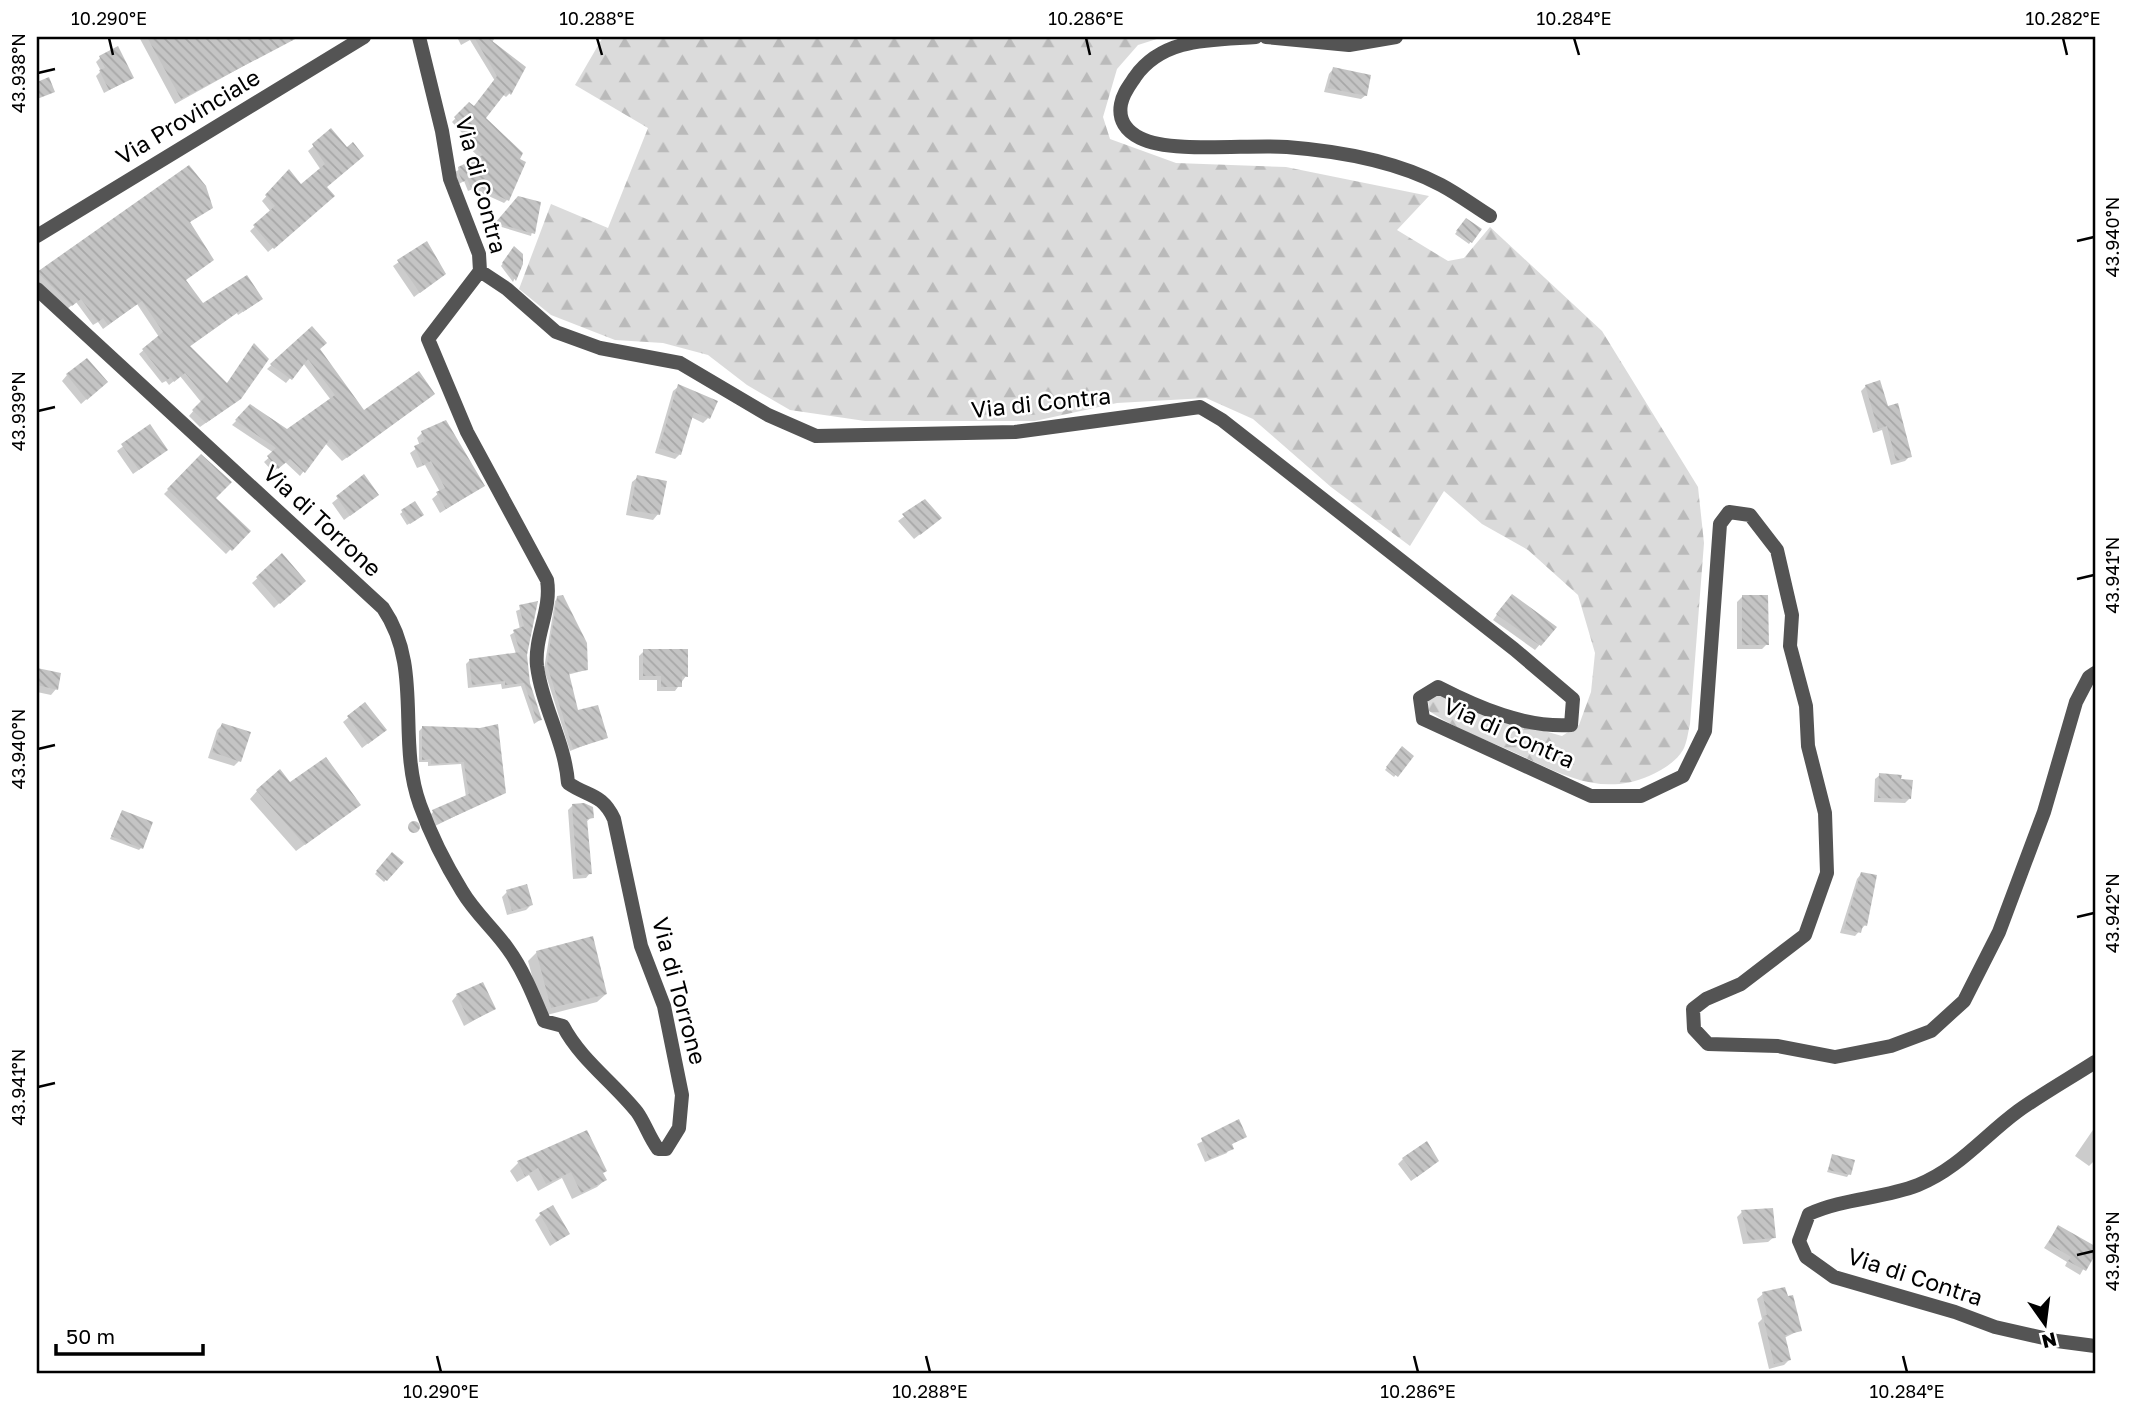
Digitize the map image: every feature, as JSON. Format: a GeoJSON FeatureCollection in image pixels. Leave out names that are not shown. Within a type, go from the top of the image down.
{"type":"FeatureCollection","features":[{"type":"Feature","properties":{"kind":"street","name":"Via Provinciale"},"geometry":{"type":"LineString","coordinates":[[37,236],[364,37]]}},
{"type":"Feature","properties":{"kind":"street","name":"Via di Contra"},"geometry":{"type":"LineString","coordinates":[[419,37],[442,131],[450,179],[479,254],[480,271],[507,289],[556,332],[600,348],[680,363],[768,415],[816,436],[1015,432],[1199,407],[1222,420],[1514,649],[1573,699],[1571,725],[1545,727],[1468,702],[1438,687],[1420,698],[1423,719],[1591,796],[1641,796],[1684,776],[1706,731],[1720,524],[1729,512],[1750,515],[1777,550],[1792,615],[1790,646],[1806,706],[1808,746],[1825,813],[1827,873],[1805,935],[1741,984],[1706,999],[1693,1009],[1694,1029],[1708,1044],[1778,1046],[1835,1057],[1891,1046],[1931,1031],[1964,1001],[1999,932],[2044,812],[2076,702],[2089,677],[2095,673]]}},
{"type":"Feature","properties":{"kind":"street"},"geometry":{"type":"LineString","coordinates":[[1256,37],[1191,42],[1160,53],[1138,73],[1123,95],[1119,113],[1124,127],[1141,139],[1170,145],[1288,147],[1382,162],[1440,184],[1490,216]]}},
{"type":"Feature","properties":{"kind":"street"},"geometry":{"type":"LineString","coordinates":[[1266,37],[1349,45],[1396,37]]}},
{"type":"Feature","properties":{"kind":"street","name":"Via di Torrone"},"geometry":{"type":"LineString","coordinates":[[37,289],[383,608],[397,628],[404,650],[408,673],[410,765],[420,804],[461,891],[508,949],[532,992],[544,1021],[563,1026],[575,1047],[639,1114],[646,1134],[658,1149],[666,1149],[679,1128],[683,1110],[664,1006],[646,963],[609,807],[592,792],[568,783],[560,741],[538,667],[537,646],[548,605],[547,580],[467,432],[428,339],[480,271]]}},
{"type":"Feature","properties":{"kind":"street","name":"Via di Contra"},"geometry":{"type":"LineString","coordinates":[[2095,1062],[2017,1112],[1959,1161],[1920,1184],[1873,1199],[1836,1202],[1809,1214],[1799,1241],[1806,1257],[1834,1278],[1955,1312],[1995,1327],[2057,1341],[2095,1346]]}},
{"type":"Feature","properties":{"kind":"green space"},"geometry":{"type":"Polygon","coordinates":[[[603,37],[1163,37],[1138,45],[1117,69],[1103,117],[1110,139],[1176,163],[1286,167],[1429,196],[1397,230],[1448,261],[1464,258],[1490,227],[1602,331],[1698,487],[1704,543],[1690,724],[1683,750],[1668,766],[1649,776],[1631,782],[1595,783],[1578,780],[1545,767],[1459,728],[1429,711],[1428,699],[1440,693],[1505,720],[1562,736],[1579,725],[1591,692],[1595,653],[1578,595],[1528,550],[1482,524],[1444,491],[1410,546],[1331,487],[1253,419],[1206,398],[1117,403],[1035,421],[865,421],[790,410],[747,385],[708,355],[663,343],[615,340],[551,315],[519,289],[551,204],[608,228],[648,128],[575,85],[603,37]]]}},
{"type":"Feature","properties":{"kind":"building"},"geometry":{"type":"Polygon","coordinates":[[[147,37],[299,37],[181,99],[147,37]]]}},
{"type":"Feature","properties":{"kind":"building"},"geometry":{"type":"Polygon","coordinates":[[[474,37],[487,37],[526,67],[511,95],[507,91],[486,118],[523,153],[520,159],[526,162],[509,201],[478,186],[472,189],[467,179],[463,182],[459,174],[458,167],[483,155],[462,134],[467,130],[454,117],[469,102],[474,106],[497,76],[474,37]]]}},
{"type":"Feature","properties":{"kind":"building"},"geometry":{"type":"Polygon","coordinates":[[[118,46],[134,78],[109,90],[99,70],[105,68],[99,56],[118,46]]]}},
{"type":"Feature","properties":{"kind":"building"},"geometry":{"type":"Polygon","coordinates":[[[1333,67],[1371,75],[1367,96],[1328,88],[1333,67]]]}},
{"type":"Feature","properties":{"kind":"building"},"geometry":{"type":"Polygon","coordinates":[[[49,77],[55,92],[37,99],[37,82],[49,77]]]}},
{"type":"Feature","properties":{"kind":"building"},"geometry":{"type":"Polygon","coordinates":[[[331,128],[347,147],[353,142],[364,156],[327,187],[335,196],[274,249],[253,225],[275,206],[265,195],[289,169],[301,184],[325,164],[312,144],[331,128]]]}},
{"type":"Feature","properties":{"kind":"building"},"geometry":{"type":"Polygon","coordinates":[[[189,165],[206,186],[213,208],[190,222],[214,260],[186,280],[203,303],[247,275],[263,299],[243,312],[242,309],[190,346],[227,383],[254,343],[269,359],[241,399],[206,423],[192,410],[205,397],[185,373],[174,382],[171,377],[167,380],[142,349],[163,332],[142,301],[108,325],[103,318],[98,322],[81,299],[72,306],[37,272],[189,165]]]}},
{"type":"Feature","properties":{"kind":"building"},"geometry":{"type":"Polygon","coordinates":[[[518,196],[541,202],[535,234],[495,223],[518,196]]]}},
{"type":"Feature","properties":{"kind":"building"},"geometry":{"type":"Polygon","coordinates":[[[1466,218],[1482,229],[1472,243],[1456,231],[1466,218]]]}},
{"type":"Feature","properties":{"kind":"building"},"geometry":{"type":"Polygon","coordinates":[[[427,241],[446,274],[420,293],[397,260],[427,241]]]}},
{"type":"Feature","properties":{"kind":"building"},"geometry":{"type":"Polygon","coordinates":[[[514,246],[523,254],[523,264],[516,281],[502,263],[514,246]]]}},
{"type":"Feature","properties":{"kind":"building"},"geometry":{"type":"Polygon","coordinates":[[[312,326],[327,343],[320,349],[364,410],[419,371],[435,394],[347,458],[330,439],[305,473],[290,459],[278,469],[267,456],[276,448],[235,420],[250,404],[287,429],[335,395],[308,359],[292,380],[270,364],[312,326]]]}},
{"type":"Feature","properties":{"kind":"building"},"geometry":{"type":"Polygon","coordinates":[[[87,358],[108,382],[87,400],[66,374],[87,358]]]}},
{"type":"Feature","properties":{"kind":"building"},"geometry":{"type":"Polygon","coordinates":[[[1880,380],[1888,406],[1898,403],[1912,457],[1896,461],[1887,426],[1878,429],[1865,385],[1880,380]]]}},
{"type":"Feature","properties":{"kind":"building"},"geometry":{"type":"Polygon","coordinates":[[[678,384],[718,401],[710,419],[694,412],[681,455],[659,448],[678,384]]]}},
{"type":"Feature","properties":{"kind":"building"},"geometry":{"type":"Polygon","coordinates":[[[446,420],[485,486],[446,509],[436,492],[445,488],[431,461],[423,465],[414,446],[425,441],[421,431],[446,420]]]}},
{"type":"Feature","properties":{"kind":"building"},"geometry":{"type":"Polygon","coordinates":[[[150,424],[168,450],[139,470],[121,444],[150,424]]]}},
{"type":"Feature","properties":{"kind":"building"},"geometry":{"type":"Polygon","coordinates":[[[201,454],[232,482],[216,498],[251,531],[232,551],[167,489],[201,454]]]}},
{"type":"Feature","properties":{"kind":"building"},"geometry":{"type":"Polygon","coordinates":[[[364,474],[379,495],[350,516],[336,496],[364,474]]]}},
{"type":"Feature","properties":{"kind":"building"},"geometry":{"type":"Polygon","coordinates":[[[637,475],[667,481],[660,515],[630,510],[637,475]]]}},
{"type":"Feature","properties":{"kind":"building"},"geometry":{"type":"Polygon","coordinates":[[[925,499],[942,518],[920,535],[902,514],[925,499]]]}},
{"type":"Feature","properties":{"kind":"building"},"geometry":{"type":"Polygon","coordinates":[[[415,501],[424,515],[410,524],[401,510],[415,501]]]}},
{"type":"Feature","properties":{"kind":"building"},"geometry":{"type":"Polygon","coordinates":[[[282,553],[306,581],[280,604],[256,577],[282,553]]]}},
{"type":"Feature","properties":{"kind":"building"},"geometry":{"type":"Polygon","coordinates":[[[1512,594],[1557,627],[1541,646],[1496,614],[1512,594]]]}},
{"type":"Feature","properties":{"kind":"building"},"geometry":{"type":"Polygon","coordinates":[[[563,595],[587,643],[588,670],[569,673],[578,710],[598,705],[608,738],[573,749],[547,665],[557,596],[563,595]]]}},
{"type":"Feature","properties":{"kind":"building"},"geometry":{"type":"Polygon","coordinates":[[[1742,595],[1768,595],[1769,645],[1742,645],[1742,595]]]}},
{"type":"Feature","properties":{"kind":"building"},"geometry":{"type":"Polygon","coordinates":[[[538,601],[527,655],[530,683],[542,720],[537,721],[524,683],[505,685],[505,681],[472,685],[469,659],[520,652],[513,630],[524,626],[519,605],[538,601]]]}},
{"type":"Feature","properties":{"kind":"building"},"geometry":{"type":"Polygon","coordinates":[[[643,649],[688,649],[688,677],[682,676],[682,687],[661,687],[661,676],[643,676],[643,649]]]}},
{"type":"Feature","properties":{"kind":"building"},"geometry":{"type":"Polygon","coordinates":[[[37,668],[61,673],[58,690],[37,685],[37,668]]]}},
{"type":"Feature","properties":{"kind":"building"},"geometry":{"type":"Polygon","coordinates":[[[365,702],[387,730],[368,744],[347,716],[365,702]]]}},
{"type":"Feature","properties":{"kind":"building"},"geometry":{"type":"Polygon","coordinates":[[[222,723],[251,732],[241,762],[212,752],[222,723]]]}},
{"type":"Feature","properties":{"kind":"building"},"geometry":{"type":"Polygon","coordinates":[[[498,724],[506,793],[438,824],[432,810],[469,794],[464,762],[431,764],[431,759],[422,760],[422,726],[480,728],[498,724]]]}},
{"type":"Feature","properties":{"kind":"building"},"geometry":{"type":"Polygon","coordinates":[[[1402,746],[1414,756],[1398,777],[1386,767],[1402,746]]]}},
{"type":"Feature","properties":{"kind":"building"},"geometry":{"type":"Polygon","coordinates":[[[326,757],[361,805],[305,845],[256,790],[280,769],[290,782],[326,757]]]}},
{"type":"Feature","properties":{"kind":"building"},"geometry":{"type":"Polygon","coordinates":[[[1879,773],[1902,775],[1901,779],[1913,780],[1911,799],[1878,798],[1879,773]]]}},
{"type":"Feature","properties":{"kind":"building"},"geometry":{"type":"Polygon","coordinates":[[[584,803],[593,807],[594,818],[587,819],[592,874],[577,875],[572,804],[584,803]]]}},
{"type":"Feature","properties":{"kind":"building"},"geometry":{"type":"Polygon","coordinates":[[[122,810],[153,822],[143,849],[111,836],[122,810]]]}},
{"type":"Feature","properties":{"kind":"building"},"geometry":{"type":"Polygon","coordinates":[[[414,821],[420,827],[414,833],[408,827],[414,821]]]}},
{"type":"Feature","properties":{"kind":"building"},"geometry":{"type":"Polygon","coordinates":[[[392,852],[404,862],[387,881],[376,871],[392,852]]]}},
{"type":"Feature","properties":{"kind":"building"},"geometry":{"type":"Polygon","coordinates":[[[1861,872],[1877,875],[1867,926],[1863,925],[1861,933],[1844,929],[1861,872]]]}},
{"type":"Feature","properties":{"kind":"building"},"geometry":{"type":"Polygon","coordinates":[[[527,884],[533,905],[512,911],[506,890],[527,884]]]}},
{"type":"Feature","properties":{"kind":"building"},"geometry":{"type":"Polygon","coordinates":[[[593,936],[607,994],[551,1008],[536,951],[593,936]]]}},
{"type":"Feature","properties":{"kind":"building"},"geometry":{"type":"Polygon","coordinates":[[[483,982],[496,1009],[470,1022],[456,994],[483,982]]]}},
{"type":"Feature","properties":{"kind":"building"},"geometry":{"type":"Polygon","coordinates":[[[1239,1119],[1247,1137],[1232,1144],[1234,1149],[1209,1159],[1201,1138],[1239,1119]]]}},
{"type":"Feature","properties":{"kind":"building"},"geometry":{"type":"Polygon","coordinates":[[[587,1130],[607,1171],[603,1173],[607,1180],[581,1193],[571,1172],[546,1184],[538,1168],[525,1176],[517,1161],[587,1130]]]}},
{"type":"Feature","properties":{"kind":"building"},"geometry":{"type":"Polygon","coordinates":[[[1427,1141],[1439,1161],[1417,1177],[1402,1158],[1427,1141]]]}},
{"type":"Feature","properties":{"kind":"building"},"geometry":{"type":"Polygon","coordinates":[[[1832,1154],[1855,1160],[1851,1175],[1828,1170],[1832,1154]]]}},
{"type":"Feature","properties":{"kind":"building"},"geometry":{"type":"Polygon","coordinates":[[[553,1205],[570,1234],[556,1242],[539,1213],[553,1205]]]}},
{"type":"Feature","properties":{"kind":"building"},"geometry":{"type":"Polygon","coordinates":[[[1773,1208],[1776,1238],[1749,1240],[1741,1210],[1773,1208]]]}},
{"type":"Feature","properties":{"kind":"building"},"geometry":{"type":"Polygon","coordinates":[[[2058,1225],[2095,1246],[2095,1255],[2086,1271],[2068,1261],[2071,1257],[2048,1243],[2058,1225]]]}},
{"type":"Feature","properties":{"kind":"building"},"geometry":{"type":"Polygon","coordinates":[[[1785,1287],[1788,1296],[1793,1295],[1802,1331],[1785,1335],[1791,1360],[1774,1364],[1763,1316],[1767,1315],[1762,1292],[1785,1287]]]}}]}
